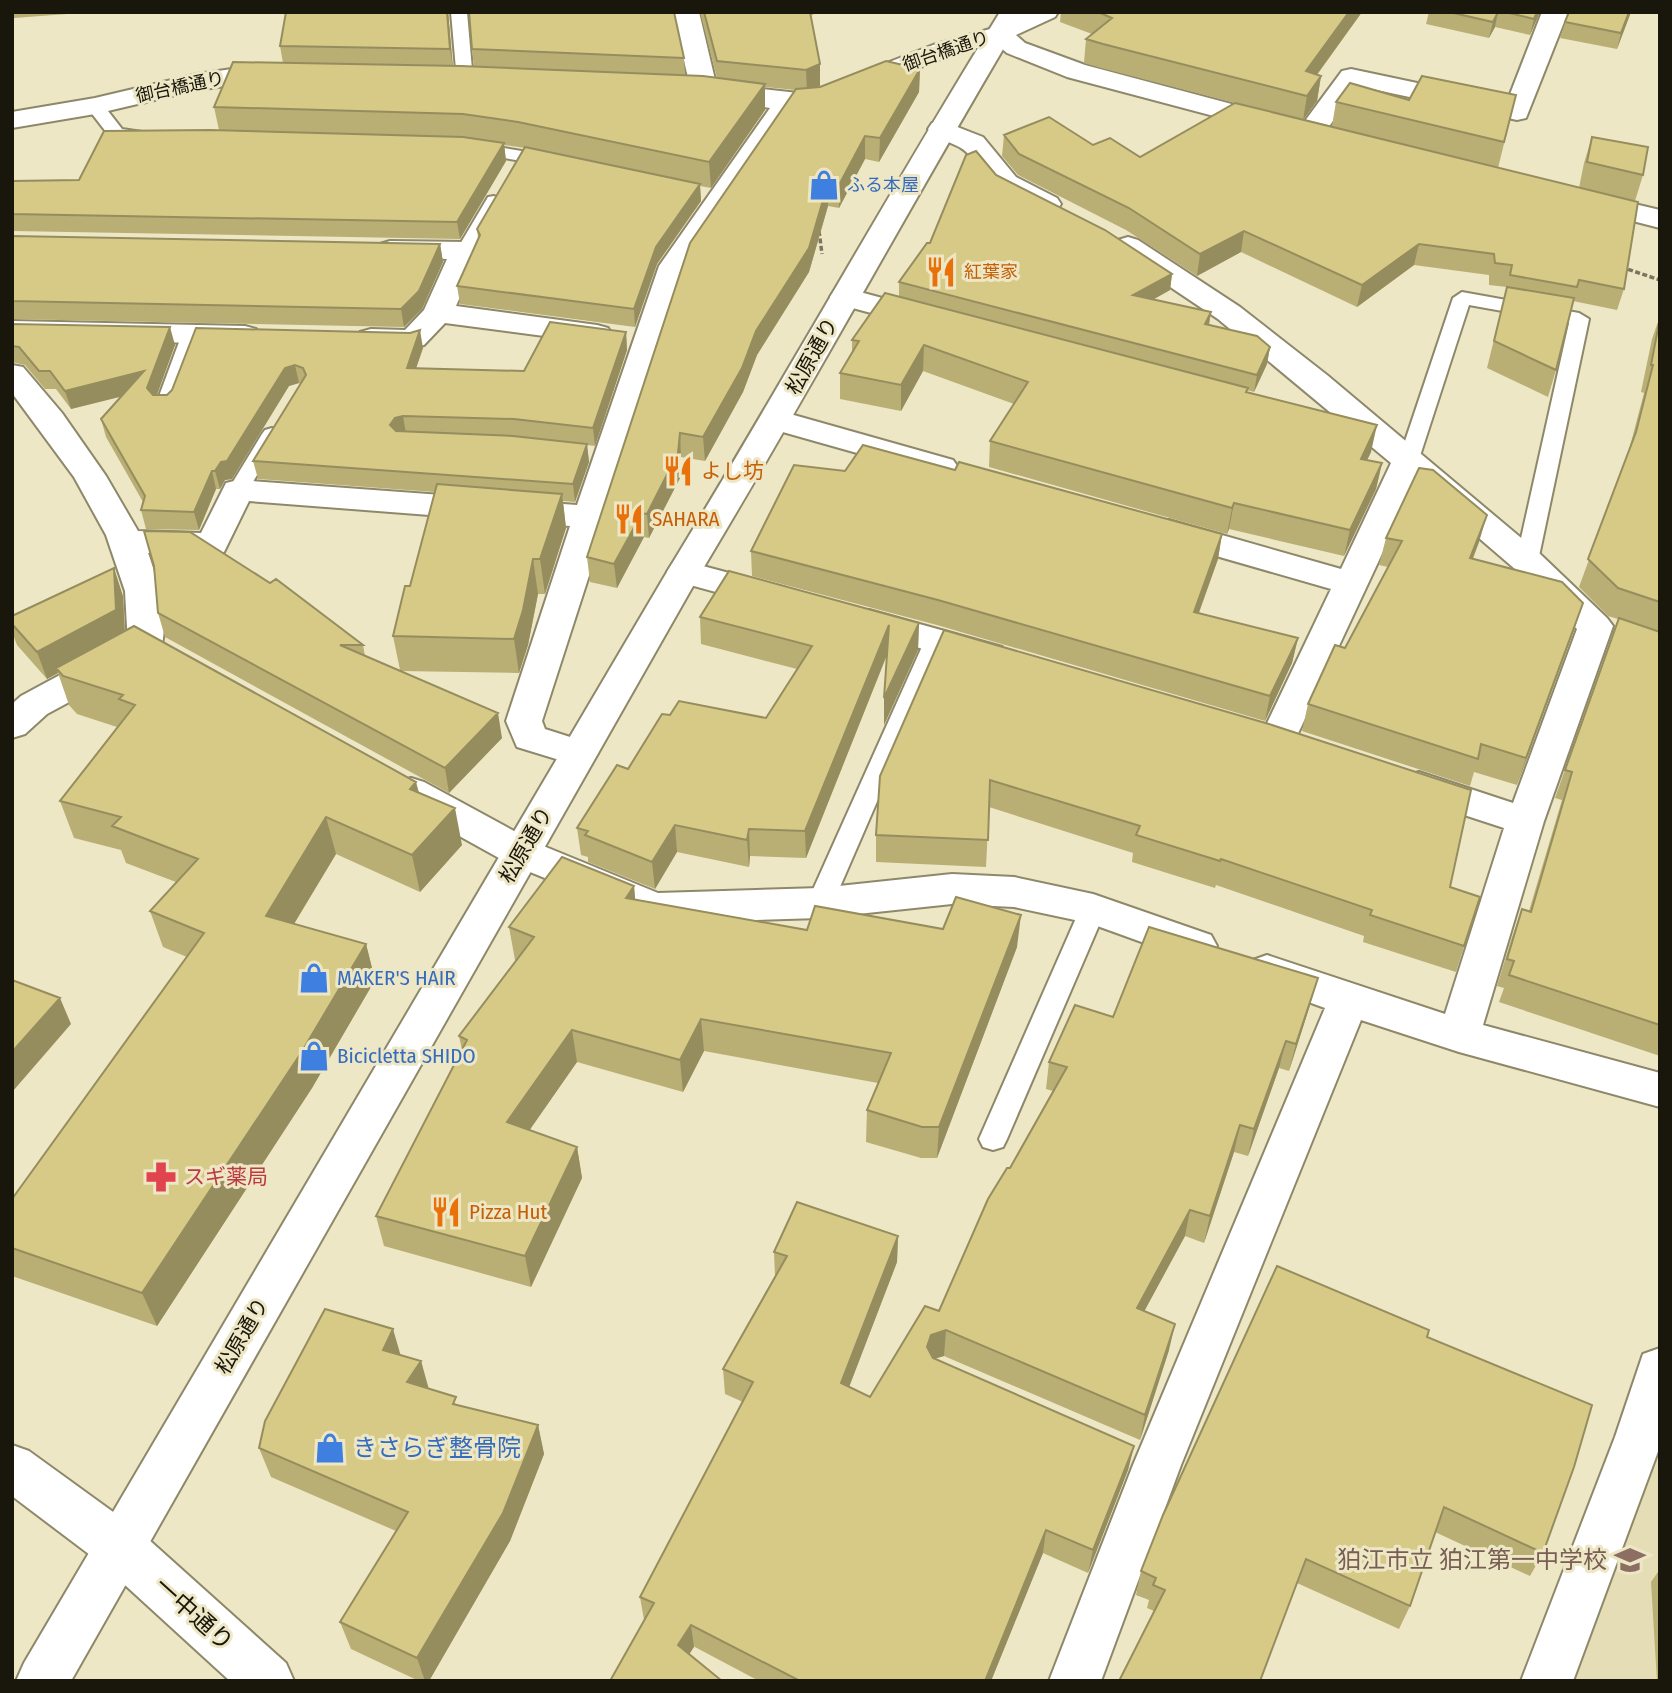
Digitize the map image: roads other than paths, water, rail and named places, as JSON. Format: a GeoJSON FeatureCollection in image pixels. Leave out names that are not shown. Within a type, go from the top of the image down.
{"type":"FeatureCollection","features":[{"type":"Feature","properties":{"kind":"street"},"geometry":{"type":"LineString","coordinates":[[685,12],[704,91]]}},
{"type":"Feature","properties":{"kind":"street","name":"御台橋通り"},"geometry":{"type":"LineString","coordinates":[[678,90],[810,102],[942,50],[1000,20],[1046,12]]}},
{"type":"Feature","properties":{"kind":"street"},"geometry":{"type":"LineString","coordinates":[[1310,133],[1351,77],[1517,112],[1555,12]]}},
{"type":"Feature","properties":{"kind":"street"},"geometry":{"type":"LineString","coordinates":[[1000,20],[1016,48],[1076,71],[1337,140]]}},
{"type":"Feature","properties":{"kind":"street","name":"松原通り"},"geometry":{"type":"LineString","coordinates":[[42,1681],[684,572],[776,420],[942,129],[1000,20]]}},
{"type":"Feature","properties":{"kind":"street","name":"御台橋通り"},"geometry":{"type":"LineString","coordinates":[[12,120],[95,106],[232,76],[300,78]]}},
{"type":"Feature","properties":{"kind":"street"},"geometry":{"type":"LineString","coordinates":[[438,80],[492,82]]}},
{"type":"Feature","properties":{"kind":"street"},"geometry":{"type":"LineString","coordinates":[[579,753],[530,738],[524,721],[590,517],[602,455],[651,341],[674,266],[714,197],[787,102]]}},
{"type":"Feature","properties":{"kind":"street"},"geometry":{"type":"LineString","coordinates":[[942,129],[973,144],[1006,183],[1091,226],[1229,313],[1381,437],[1608,630],[1525,821],[1459,1035]]}},
{"type":"Feature","properties":{"kind":"street"},"geometry":{"type":"LineString","coordinates":[[1566,196],[1660,219]]}},
{"type":"Feature","properties":{"kind":"street"},"geometry":{"type":"LineString","coordinates":[[344,337],[413,339],[438,313],[465,251],[369,249]]}},
{"type":"Feature","properties":{"kind":"street"},"geometry":{"type":"LineString","coordinates":[[845,297],[950,325]]}},
{"type":"Feature","properties":{"kind":"street"},"geometry":{"type":"LineString","coordinates":[[438,313],[651,341]]}},
{"type":"Feature","properties":{"kind":"street"},"geometry":{"type":"LineString","coordinates":[[12,330],[275,336]]}},
{"type":"Feature","properties":{"kind":"street"},"geometry":{"type":"LineString","coordinates":[[12,374],[41,406],[89,474],[126,542],[158,652],[34,705],[12,725]]}},
{"type":"Feature","properties":{"kind":"street"},"geometry":{"type":"LineString","coordinates":[[776,420],[975,476]]}},
{"type":"Feature","properties":{"kind":"street"},"geometry":{"type":"LineString","coordinates":[[1314,420],[1381,437]]}},
{"type":"Feature","properties":{"kind":"street"},"geometry":{"type":"LineString","coordinates":[[1277,740],[1408,462]]}},
{"type":"Feature","properties":{"kind":"street"},"geometry":{"type":"LineString","coordinates":[[126,542],[212,544],[238,490],[590,517]]}},
{"type":"Feature","properties":{"kind":"street"},"geometry":{"type":"LineString","coordinates":[[1136,522],[1351,583]]}},
{"type":"Feature","properties":{"kind":"street"},"geometry":{"type":"LineString","coordinates":[[684,572],[1015,663]]}},
{"type":"Feature","properties":{"kind":"street"},"geometry":{"type":"LineString","coordinates":[[376,772],[522,853],[655,908],[820,903],[952,889],[1014,892],[1093,909],[1349,1000],[1459,1035],[1660,1090]]}},
{"type":"Feature","properties":{"kind":"street"},"geometry":{"type":"LineString","coordinates":[[1382,774],[1525,821]]}},
{"type":"Feature","properties":{"kind":"street"},"geometry":{"type":"LineString","coordinates":[[1074,1681],[1144,1460],[1349,1000]]}},
{"type":"Feature","properties":{"kind":"street"},"geometry":{"type":"LineString","coordinates":[[1547,1681],[1650,1438],[1660,1369]]}},
{"type":"Feature","properties":{"kind":"street","name":"一中通り"},"geometry":{"type":"LineString","coordinates":[[12,1467],[120,1547],[268,1681]]}},
{"type":"Feature","properties":{"kind":"lane"},"geometry":{"type":"LineString","coordinates":[[459,12],[465,81]]}},
{"type":"Feature","properties":{"kind":"lane"},"geometry":{"type":"LineString","coordinates":[[95,106],[116,133],[160,138]]}},
{"type":"Feature","properties":{"kind":"lane"},"geometry":{"type":"LineString","coordinates":[[452,147],[517,161],[574,166]]}},
{"type":"Feature","properties":{"kind":"lane"},"geometry":{"type":"LineString","coordinates":[[465,251],[500,191]]}},
{"type":"Feature","properties":{"kind":"lane"},"geometry":{"type":"LineString","coordinates":[[1408,462],[1462,298],[1578,319],[1527,561]]}},
{"type":"Feature","properties":{"kind":"lane"},"geometry":{"type":"LineString","coordinates":[[165,407],[192,334]]}},
{"type":"Feature","properties":{"kind":"lane"},"geometry":{"type":"LineString","coordinates":[[238,490],[283,416]]}},
{"type":"Feature","properties":{"kind":"lane"},"geometry":{"type":"LineString","coordinates":[[820,903],[936,640]]}},
{"type":"Feature","properties":{"kind":"lane"},"geometry":{"type":"LineString","coordinates":[[993,1139],[1093,909]]}},
{"type":"Feature","properties":{"kind":"place","name":"ふる本屋"},"geometry":{"type":"Point","coordinates":[824,185]}},
{"type":"Feature","properties":{"kind":"place","name":"紅葉家"},"geometry":{"type":"Point","coordinates":[941,272]}},
{"type":"Feature","properties":{"kind":"place","name":"よし坊"},"geometry":{"type":"Point","coordinates":[678,471]}},
{"type":"Feature","properties":{"kind":"place","name":"SAHARA"},"geometry":{"type":"Point","coordinates":[629,519]}},
{"type":"Feature","properties":{"kind":"place","name":"MAKER'S HAIR"},"geometry":{"type":"Point","coordinates":[314,978]}},
{"type":"Feature","properties":{"kind":"place","name":"Bicicletta SHIDO"},"geometry":{"type":"Point","coordinates":[314,1056]}},
{"type":"Feature","properties":{"kind":"place","name":"スギ薬局"},"geometry":{"type":"Point","coordinates":[161,1177]}},
{"type":"Feature","properties":{"kind":"place","name":"Pizza Hut"},"geometry":{"type":"Point","coordinates":[446,1212]}},
{"type":"Feature","properties":{"kind":"place","name":"きさらぎ整骨院"},"geometry":{"type":"Point","coordinates":[330,1448]}},
{"type":"Feature","properties":{"kind":"place","name":"狛江市立 狛江第一中学校"},"geometry":{"type":"Point","coordinates":[1630,1560]}}]}
